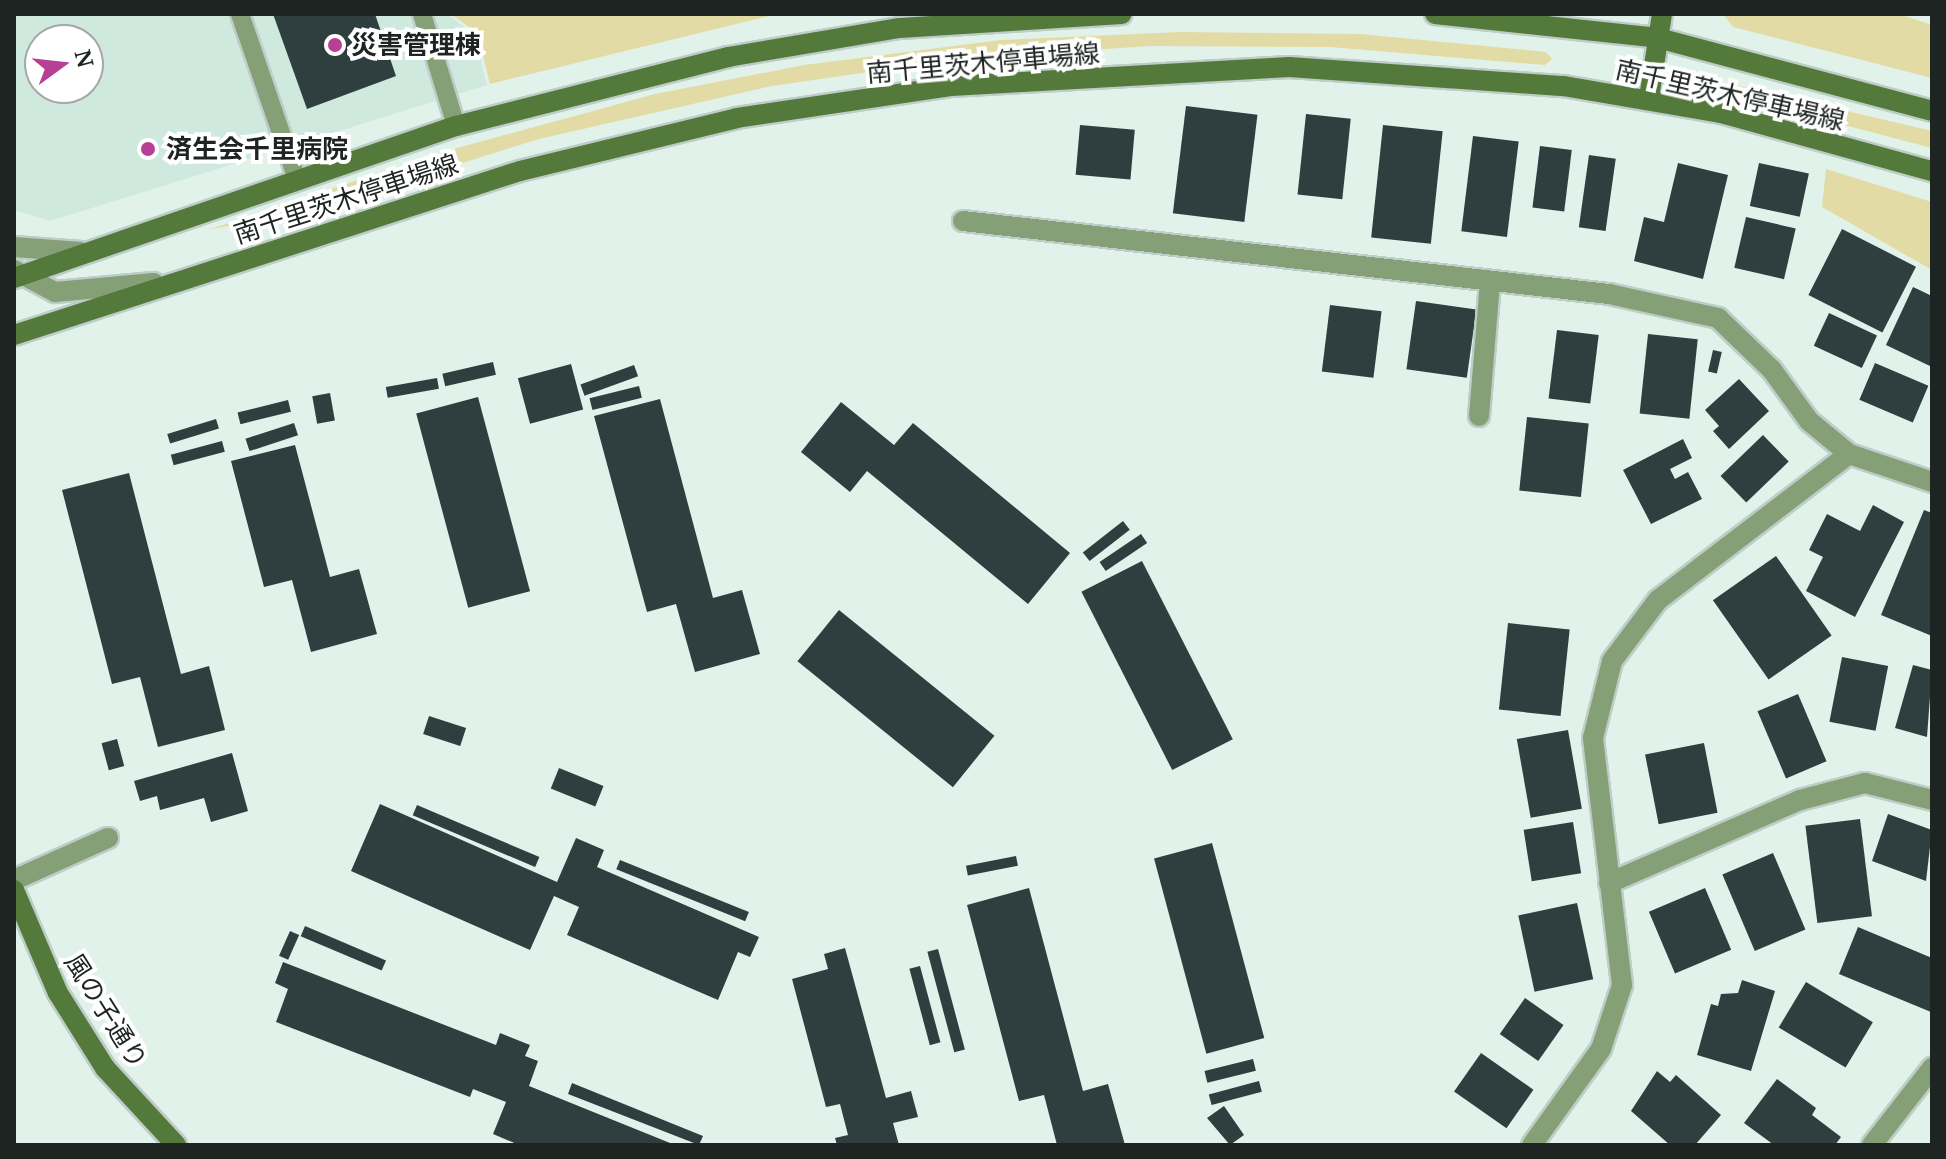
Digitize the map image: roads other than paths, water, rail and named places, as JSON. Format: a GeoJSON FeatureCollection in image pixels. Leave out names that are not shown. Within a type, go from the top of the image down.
{"type":"FeatureCollection","features":[{"type":"Feature","properties":{"kind":"main road","name":"南千里茨木停車場線"},"geometry":{"type":"LineString","coordinates":[[16,274],[456,126],[728,57],[900,28],[1122,14]]}},
{"type":"Feature","properties":{"kind":"main road","name":"南千里茨木停車場線"},"geometry":{"type":"LineString","coordinates":[[1435,14],[1658,38],[1932,111]]}},
{"type":"Feature","properties":{"kind":"main road"},"geometry":{"type":"LineString","coordinates":[[1649,98],[1662,14]]}},
{"type":"Feature","properties":{"kind":"main road","name":"南千里茨木停車場線"},"geometry":{"type":"LineString","coordinates":[[14,335],[520,171],[737,118],[951,86],[1289,67],[1564,86],[1649,98],[1932,171]]}},
{"type":"Feature","properties":{"kind":"main road","name":"風の子通り"},"geometry":{"type":"LineString","coordinates":[[14,890],[58,993],[97,1056],[176,1145]]}},
{"type":"Feature","properties":{"kind":"street"},"geometry":{"type":"LineString","coordinates":[[963,221],[1609,294],[1718,318],[1772,370],[1809,421],[1849,454],[1932,482]]}},
{"type":"Feature","properties":{"kind":"street"},"geometry":{"type":"LineString","coordinates":[[14,247],[81,252]]}},
{"type":"Feature","properties":{"kind":"street"},"geometry":{"type":"LineString","coordinates":[[16,274],[55,292],[96,292],[178,280]]}},
{"type":"Feature","properties":{"kind":"street"},"geometry":{"type":"LineString","coordinates":[[1479,416],[1490,282]]}},
{"type":"Feature","properties":{"kind":"street"},"geometry":{"type":"LineString","coordinates":[[1532,1145],[1601,1049],[1622,985],[1593,738],[1612,661],[1658,600],[1849,454]]}},
{"type":"Feature","properties":{"kind":"street"},"geometry":{"type":"LineString","coordinates":[[1609,883],[1800,800],[1865,783],[1932,800]]}},
{"type":"Feature","properties":{"kind":"street"},"geometry":{"type":"LineString","coordinates":[[14,880],[108,838]]}},
{"type":"Feature","properties":{"kind":"street"},"geometry":{"type":"LineString","coordinates":[[1872,1145],[1932,1068]]}},
{"type":"Feature","properties":{"kind":"lane"},"geometry":{"type":"LineString","coordinates":[[240,14],[297,180]]}},
{"type":"Feature","properties":{"kind":"lane"},"geometry":{"type":"LineString","coordinates":[[422,14],[456,126]]}},
{"type":"Feature","properties":{"kind":"place","name":"災害管理棟"},"geometry":{"type":"Point","coordinates":[335,45]}},
{"type":"Feature","properties":{"kind":"place","name":"済生会千里病院"},"geometry":{"type":"Point","coordinates":[148,149]}}]}
